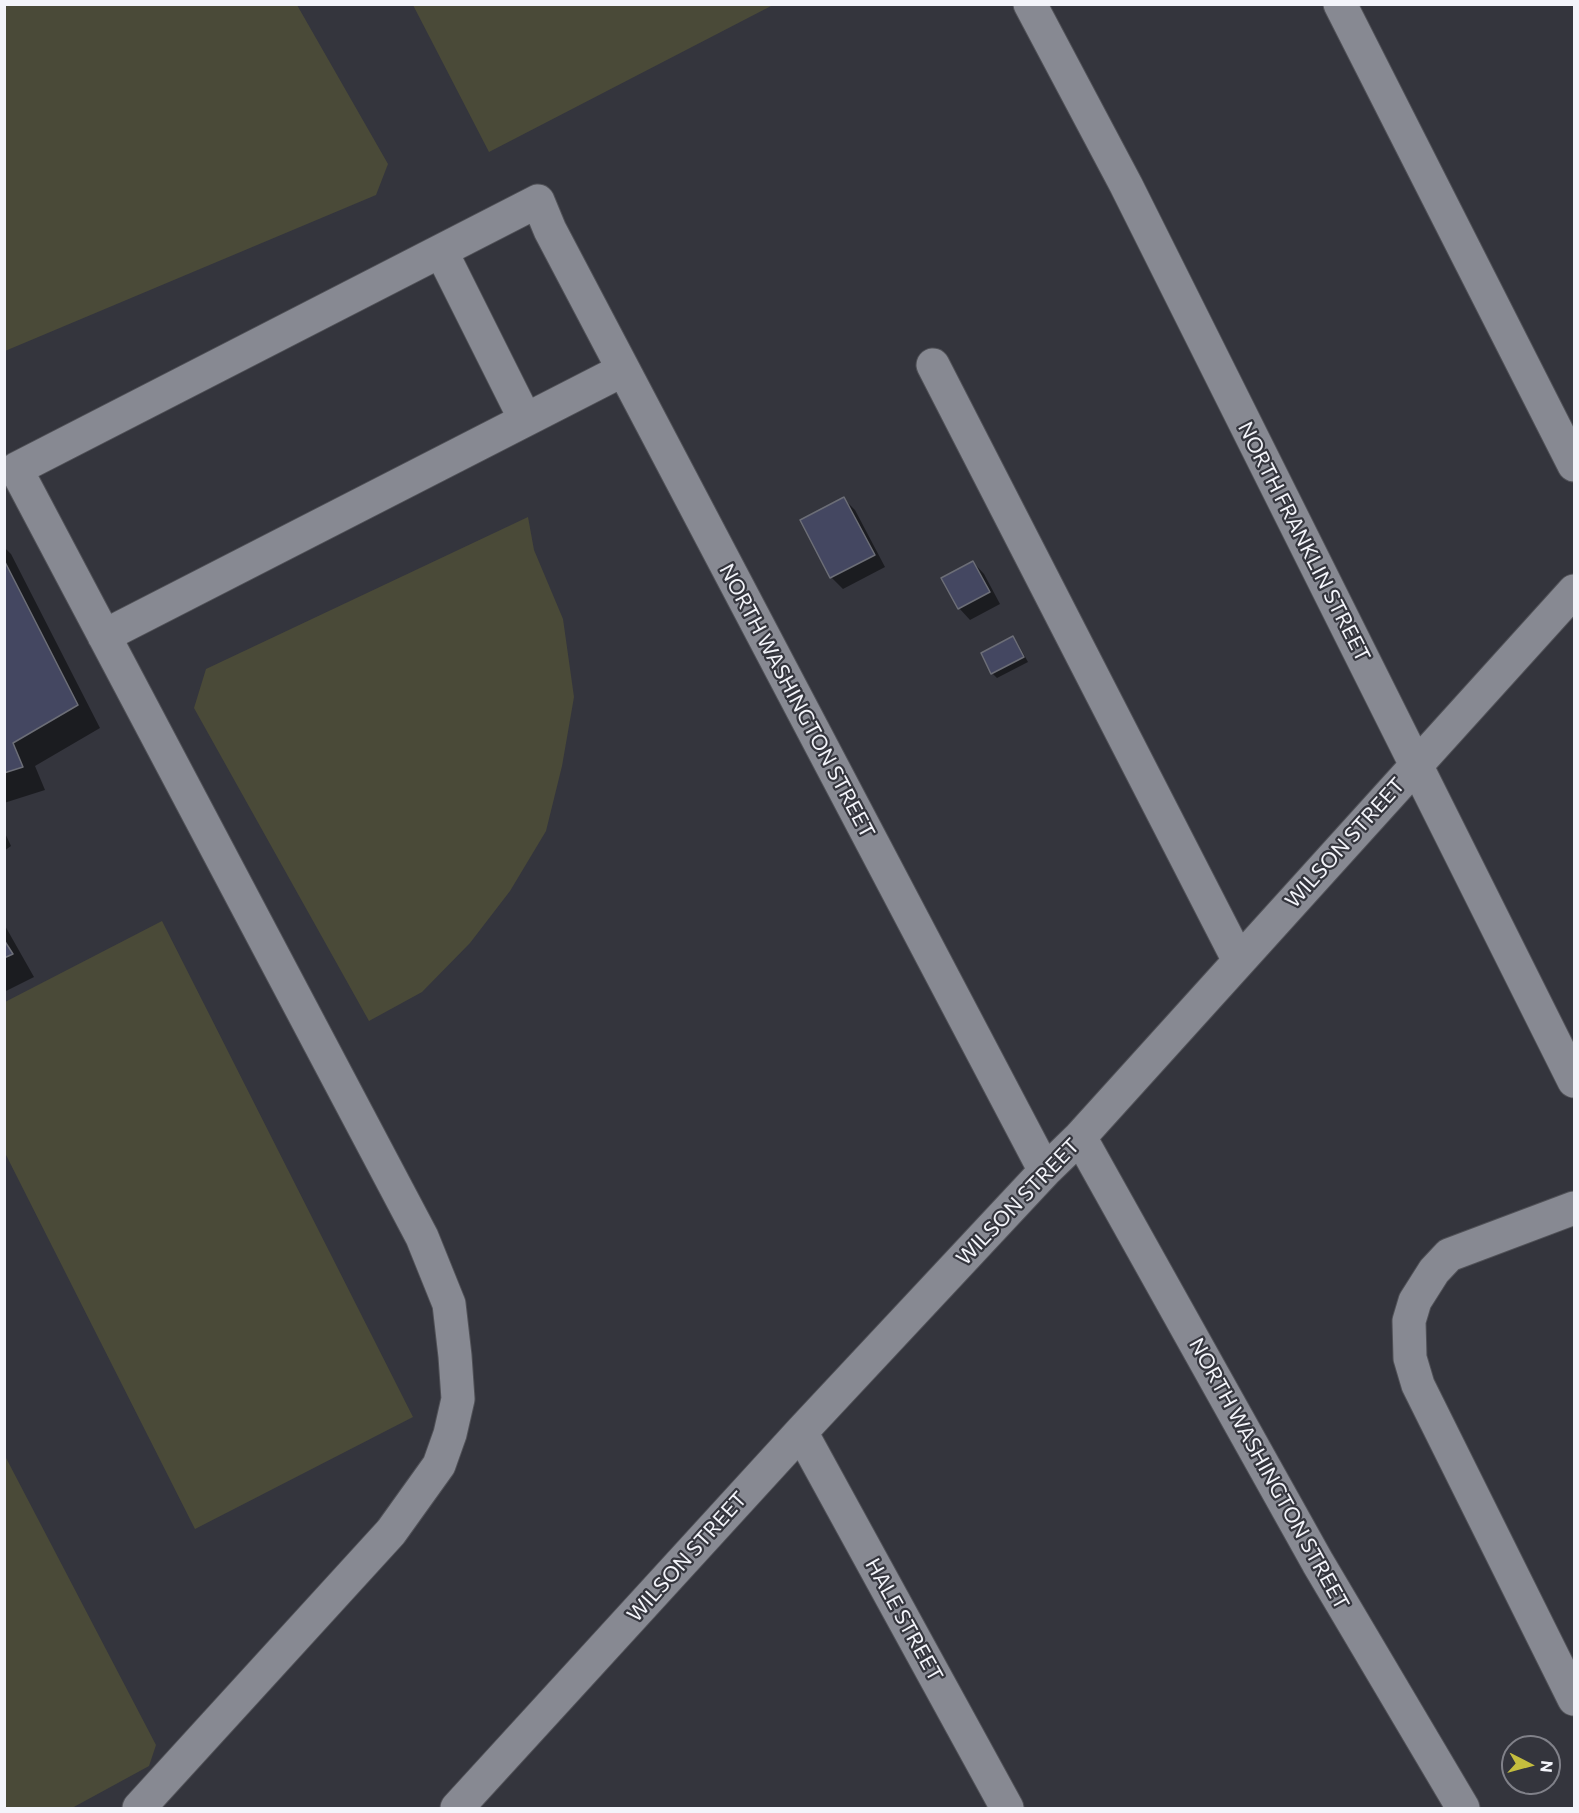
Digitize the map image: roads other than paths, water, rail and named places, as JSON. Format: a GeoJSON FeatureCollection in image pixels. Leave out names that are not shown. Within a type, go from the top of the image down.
{"type":"FeatureCollection","features":[{"type":"Feature","properties":{"kind":"street","name":"NORTH FRANKLIN STREET"},"geometry":{"type":"LineString","coordinates":[[1030,4],[1126,185],[1575,1081]]}},
{"type":"Feature","properties":{"kind":"street"},"geometry":{"type":"LineString","coordinates":[[1340,4],[1575,465]]}},
{"type":"Feature","properties":{"kind":"street","name":"NORTH WASHINGTON STREET"},"geometry":{"type":"LineString","coordinates":[[441,251],[538,201],[550,230],[623,370],[1045,1171]]}},
{"type":"Feature","properties":{"kind":"street"},"geometry":{"type":"LineString","coordinates":[[139,1809],[391,1532],[439,1465],[450,1434],[458,1399],[449,1304],[422,1237],[16,469],[441,251],[525,419]]}},
{"type":"Feature","properties":{"kind":"street"},"geometry":{"type":"LineString","coordinates":[[933,365],[1239,961]]}},
{"type":"Feature","properties":{"kind":"street"},"geometry":{"type":"LineString","coordinates":[[104,636],[623,370]]}},
{"type":"Feature","properties":{"kind":"street","name":"WILSON STREET"},"geometry":{"type":"LineString","coordinates":[[458,1809],[801,1432],[1045,1171],[1080,1137],[1575,591]]}},
{"type":"Feature","properties":{"kind":"street","name":"NORTH WASHINGTON STREET"},"geometry":{"type":"LineString","coordinates":[[1080,1137],[1318,1563],[1463,1809]]}},
{"type":"Feature","properties":{"kind":"street"},"geometry":{"type":"LineString","coordinates":[[1575,1208],[1449,1255],[1434,1271],[1415,1301],[1409,1321],[1410,1358],[1418,1385],[1575,1699]]}},
{"type":"Feature","properties":{"kind":"street","name":"HALE STREET"},"geometry":{"type":"LineString","coordinates":[[801,1432],[999,1804]]}}]}
